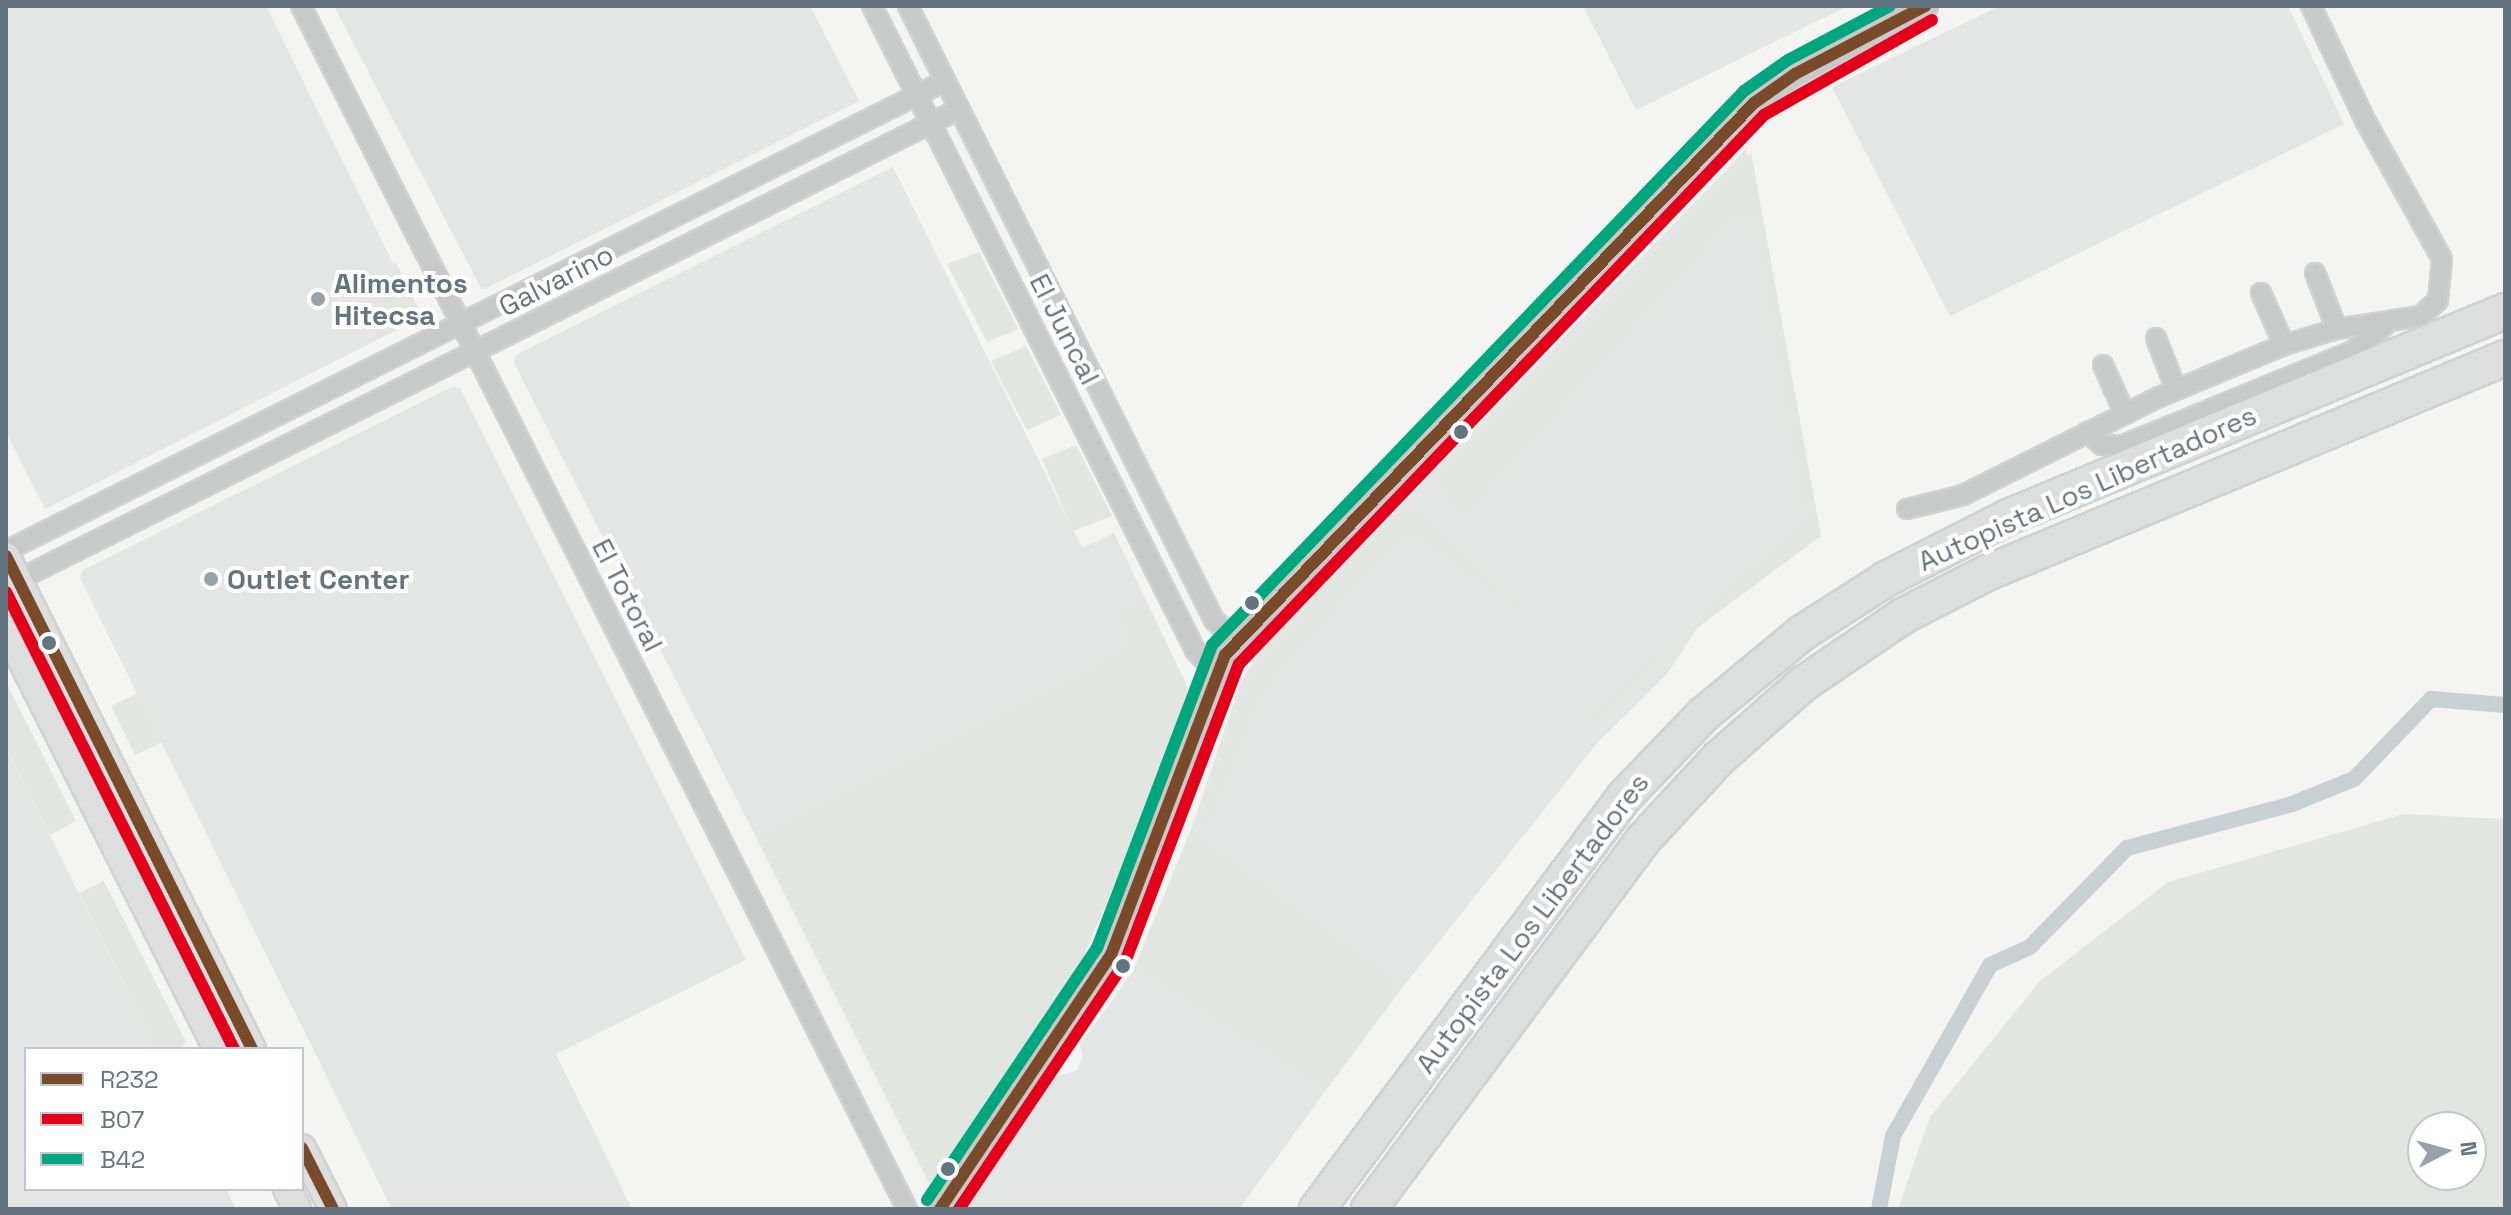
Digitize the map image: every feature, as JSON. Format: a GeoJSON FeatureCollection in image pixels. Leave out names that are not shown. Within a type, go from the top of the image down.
{"type":"FeatureCollection","features":[{"type":"Feature","properties":{"kind":"highway","name":"Autopista Los Libertadores"},"geometry":{"type":"LineString","coordinates":[[1317,1209],[1616,807],[1704,714],[1802,633],[1899,571],[2008,517],[2505,311]]}},
{"type":"Feature","properties":{"kind":"highway","name":"Autopista Los Libertadores"},"geometry":{"type":"LineString","coordinates":[[1369,1209],[1643,840],[1719,758],[1803,684],[1903,616],[1987,573],[2505,358]]}},
{"type":"Feature","properties":{"kind":"main road"},"geometry":{"type":"LineString","coordinates":[[6,554],[12,583],[87,721],[251,1047]]}},
{"type":"Feature","properties":{"kind":"main road"},"geometry":{"type":"LineString","coordinates":[[6,629],[216,1047]]}},
{"type":"Feature","properties":{"kind":"main road"},"geometry":{"type":"LineString","coordinates":[[59,734],[71,722],[87,721]]}},
{"type":"Feature","properties":{"kind":"main road"},"geometry":{"type":"LineString","coordinates":[[304,1152],[333,1209]]}},
{"type":"Feature","properties":{"kind":"main road"},"geometry":{"type":"LineString","coordinates":[[288,1191],[297,1209]]}},
{"type":"Feature","properties":{"kind":"street","name":"El Totoral"},"geometry":{"type":"LineString","coordinates":[[301,6],[907,1209]]}},
{"type":"Feature","properties":{"kind":"street","name":"El Juncal"},"geometry":{"type":"LineString","coordinates":[[872,6],[1195,650],[1215,672]]}},
{"type":"Feature","properties":{"kind":"street","name":"El Juncal"},"geometry":{"type":"LineString","coordinates":[[908,6],[1214,620],[1236,641]]}},
{"type":"Feature","properties":{"kind":"street"},"geometry":{"type":"LineString","coordinates":[[940,1209],[1111,955],[1163,828],[1215,672],[1236,641],[1754,103],[1795,74],[1925,6]]}},
{"type":"Feature","properties":{"kind":"street"},"geometry":{"type":"LineString","coordinates":[[1907,509],[1963,495],[2176,389],[2284,345],[2337,329],[2385,325],[2421,316],[2438,300],[2442,259],[2365,120],[2311,6]]}},
{"type":"Feature","properties":{"kind":"street","name":"Galvarino"},"geometry":{"type":"LineString","coordinates":[[6,554],[945,81]]}},
{"type":"Feature","properties":{"kind":"street","name":"Galvarino"},"geometry":{"type":"LineString","coordinates":[[12,583],[959,109]]}},
{"type":"Feature","properties":{"kind":"street"},"geometry":{"type":"LineString","coordinates":[[2315,273],[2337,329]]}},
{"type":"Feature","properties":{"kind":"street"},"geometry":{"type":"LineString","coordinates":[[2261,293],[2284,345]]}},
{"type":"Feature","properties":{"kind":"street"},"geometry":{"type":"LineString","coordinates":[[2087,432],[2102,445],[2121,446],[2353,351],[2385,325]]}},
{"type":"Feature","properties":{"kind":"street"},"geometry":{"type":"LineString","coordinates":[[2156,338],[2176,389]]}},
{"type":"Feature","properties":{"kind":"street"},"geometry":{"type":"LineString","coordinates":[[2103,365],[2125,414]]}},
{"type":"Feature","properties":{"kind":"shaded area"},"geometry":{"type":"Polygon","coordinates":[[[6,6],[266,6],[420,318],[45,509],[6,432],[6,6]]]}},
{"type":"Feature","properties":{"kind":"shaded area"},"geometry":{"type":"Polygon","coordinates":[[[334,6],[810,6],[859,101],[482,290],[334,6]]]}},
{"type":"Feature","properties":{"kind":"shaded area"},"geometry":{"type":"Polygon","coordinates":[[[1583,6],[1848,6],[1636,110],[1583,6]]]}},
{"type":"Feature","properties":{"kind":"shaded area"},"geometry":{"type":"Polygon","coordinates":[[[2000,6],[2288,6],[2344,124],[1950,316],[1832,87],[2000,6]]]}},
{"type":"Feature","properties":{"kind":"shaded area"},"geometry":{"type":"Polygon","coordinates":[[[1746,149],[1821,536],[1698,627],[1668,673],[1598,742],[1406,983],[1192,827],[1240,684],[1258,653],[1746,149]]]}},
{"type":"Feature","properties":{"kind":"shaded area"},"geometry":{"type":"Polygon","coordinates":[[[1751,152],[1821,536],[1698,627],[1597,728],[1576,724],[1803,517],[1752,216],[1737,217],[1463,521],[1433,482],[1751,152]]]}},
{"type":"Feature","properties":{"kind":"shaded area"},"geometry":{"type":"Polygon","coordinates":[[[893,167],[1082,548],[1114,533],[1144,596],[1115,611],[1130,645],[754,833],[514,363],[516,355],[893,167]]]}},
{"type":"Feature","properties":{"kind":"shaded area"},"geometry":{"type":"Polygon","coordinates":[[[979,252],[1018,329],[987,342],[947,264],[979,252]]]}},
{"type":"Feature","properties":{"kind":"shaded area"},"geometry":{"type":"Polygon","coordinates":[[[396,263],[420,312],[406,328],[371,275],[396,263]]]}},
{"type":"Feature","properties":{"kind":"shaded area"},"geometry":{"type":"Polygon","coordinates":[[[1026,346],[1061,415],[1027,430],[991,361],[1026,346]]]}},
{"type":"Feature","properties":{"kind":"shaded area"},"geometry":{"type":"Polygon","coordinates":[[[452,387],[460,388],[746,960],[556,1054],[632,1209],[392,1209],[80,578],[83,570],[452,387]]]}},
{"type":"Feature","properties":{"kind":"shaded area"},"geometry":{"type":"Polygon","coordinates":[[[1076,445],[1112,516],[1073,531],[1042,459],[1076,445]]]}},
{"type":"Feature","properties":{"kind":"shaded area"},"geometry":{"type":"Polygon","coordinates":[[[1403,509],[1423,510],[1530,612],[1516,611],[1413,537],[1392,550],[1263,696],[1209,830],[1198,821],[1241,695],[1263,653],[1403,509]]]}},
{"type":"Feature","properties":{"kind":"shaded area"},"geometry":{"type":"Polygon","coordinates":[[[1144,596],[1188,688],[1161,773],[1082,961],[930,1185],[754,833],[1129,645],[1115,611],[1144,596]]]}},
{"type":"Feature","properties":{"kind":"shaded area"},"geometry":{"type":"Polygon","coordinates":[[[6,682],[76,821],[50,835],[6,747],[6,682]]]}},
{"type":"Feature","properties":{"kind":"shaded area"},"geometry":{"type":"Polygon","coordinates":[[[140,692],[164,741],[135,755],[111,706],[140,692]]]}},
{"type":"Feature","properties":{"kind":"shaded area"},"geometry":{"type":"Polygon","coordinates":[[[6,747],[155,1047],[24,1047],[24,1191],[227,1191],[236,1209],[6,1209],[6,747]]]}},
{"type":"Feature","properties":{"kind":"shaded area"},"geometry":{"type":"Polygon","coordinates":[[[2404,814],[2505,819],[2505,1209],[1898,1209],[1930,1117],[2040,981],[2168,882],[2404,814]]]}},
{"type":"Feature","properties":{"kind":"shaded area"},"geometry":{"type":"Polygon","coordinates":[[[1192,827],[1406,983],[1324,1093],[1133,971],[1192,827]]]}},
{"type":"Feature","properties":{"kind":"shaded area"},"geometry":{"type":"Polygon","coordinates":[[[104,881],[186,1042],[182,1047],[155,1047],[79,893],[104,881]]]}},
{"type":"Feature","properties":{"kind":"shaded area"},"geometry":{"type":"Polygon","coordinates":[[[1133,971],[1324,1093],[1239,1209],[964,1209],[1056,1076],[1076,1071],[1083,1057],[1080,1045],[1133,971]]]}},
{"type":"Feature","properties":{"kind":"waterway"},"geometry":{"type":"LineString","coordinates":[[1879,1209],[1893,1136],[1990,965],[2030,947],[2127,848],[2292,804],[2354,779],[2431,699],[2505,705]]}},
{"type":"Feature","properties":{"kind":"transit line","name":"B42"},"geometry":{"type":"LineString","coordinates":[[927,1200],[1097,948],[1212,645],[1744,91],[1788,60],[1890,6]]}},
{"type":"Feature","properties":{"kind":"transit line","name":"R232"},"geometry":{"type":"LineString","coordinates":[[940,1209],[1111,955],[1225,655],[1754,103],[1795,74],[1925,6]]}},
{"type":"Feature","properties":{"kind":"transit line","name":"B07"},"geometry":{"type":"LineString","coordinates":[[959,1209],[1125,962],[1239,664],[1764,115],[1932,20]]}},
{"type":"Feature","properties":{"kind":"transit line","name":"R232"},"geometry":{"type":"LineString","coordinates":[[6,556],[251,1047]]}},
{"type":"Feature","properties":{"kind":"transit line","name":"B07"},"geometry":{"type":"LineString","coordinates":[[6,592],[233,1047]]}},
{"type":"Feature","properties":{"kind":"transit line","name":"R232"},"geometry":{"type":"LineString","coordinates":[[304,1152],[333,1209]]}},
{"type":"Feature","properties":{"kind":"place","name":"Alimentos Hitecsa"},"geometry":{"type":"Point","coordinates":[318,299]}},
{"type":"Feature","properties":{"kind":"place","name":"Outlet Center"},"geometry":{"type":"Point","coordinates":[211,579]}}]}
